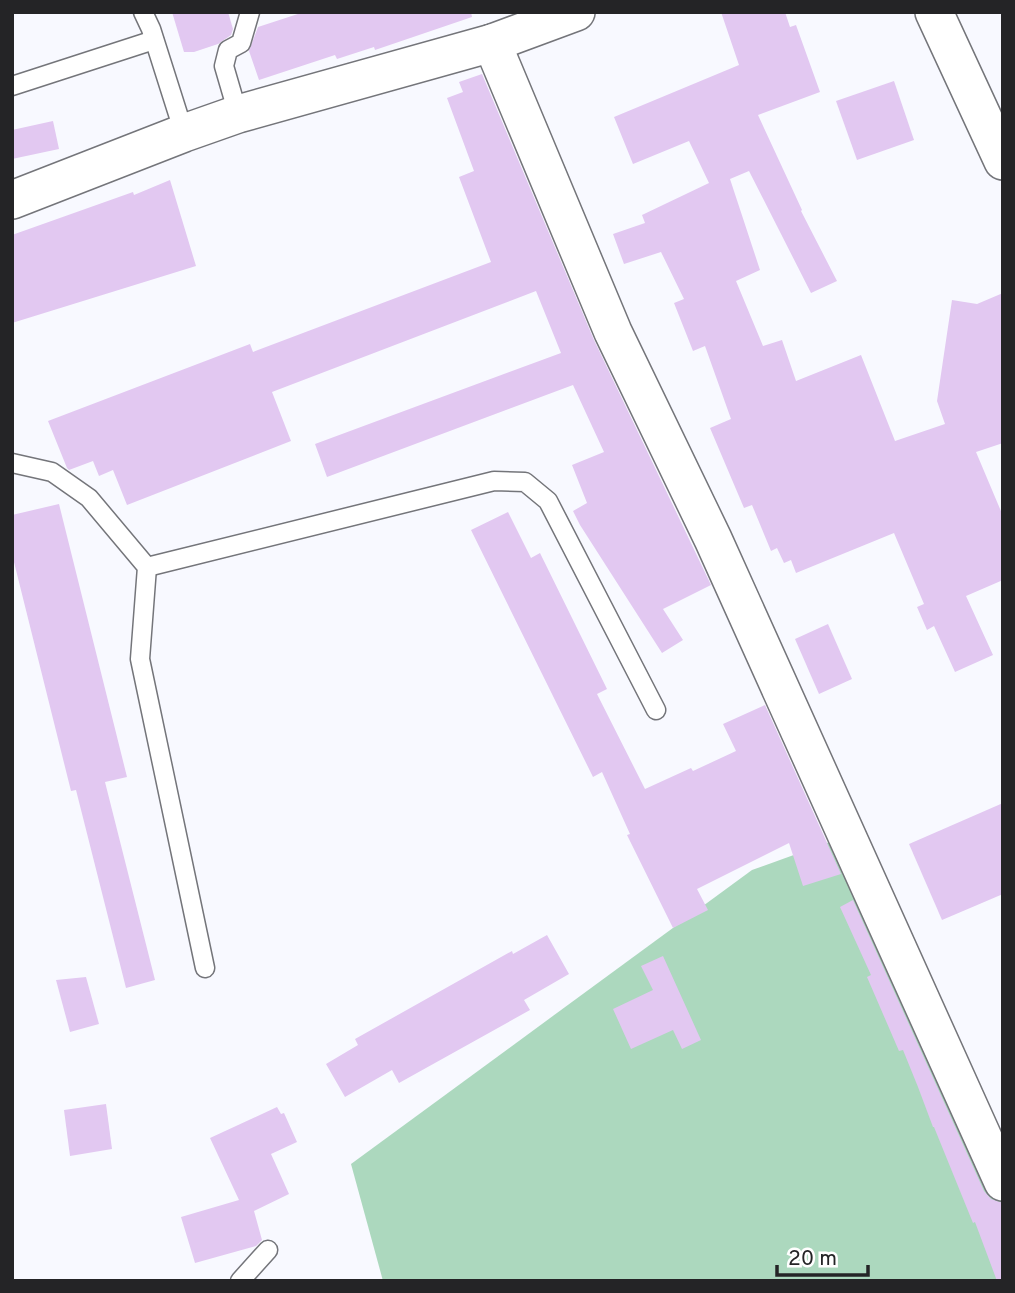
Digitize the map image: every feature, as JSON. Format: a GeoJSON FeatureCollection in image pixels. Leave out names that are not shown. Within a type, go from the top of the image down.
{"type":"FeatureCollection","features":[{"type":"Feature","properties":{"kind":"street"},"geometry":{"type":"LineString","coordinates":[[12,200],[238,114],[492,43],[576,12]]}},
{"type":"Feature","properties":{"kind":"street"},"geometry":{"type":"LineString","coordinates":[[934,12],[1003,161]]}},
{"type":"Feature","properties":{"kind":"street"},"geometry":{"type":"LineString","coordinates":[[492,43],[612,332],[713,539],[1003,1182]]}},
{"type":"Feature","properties":{"kind":"lane"},"geometry":{"type":"LineString","coordinates":[[143,12],[184,133]]}},
{"type":"Feature","properties":{"kind":"lane"},"geometry":{"type":"LineString","coordinates":[[238,114],[224,66],[228,50],[241,43],[250,12]]}},
{"type":"Feature","properties":{"kind":"lane"},"geometry":{"type":"LineString","coordinates":[[12,86],[154,40]]}},
{"type":"Feature","properties":{"kind":"lane"},"geometry":{"type":"LineString","coordinates":[[12,463],[52,472],[89,498],[147,567],[140,660],[205,968]]}},
{"type":"Feature","properties":{"kind":"lane"},"geometry":{"type":"LineString","coordinates":[[147,567],[495,481],[525,482],[548,501],[656,710]]}},
{"type":"Feature","properties":{"kind":"lane"},"geometry":{"type":"LineString","coordinates":[[240,1281],[268,1250]]}},
{"type":"Feature","properties":{"kind":"green space"},"geometry":{"type":"Polygon","coordinates":[[[860,831],[1003,1149],[1003,1281],[383,1281],[351,1164],[752,870],[860,831]]]}},
{"type":"Feature","properties":{"kind":"building"},"geometry":{"type":"Polygon","coordinates":[[[172,12],[228,12],[233,29],[231,35],[218,44],[194,52],[184,52],[172,12]]]}},
{"type":"Feature","properties":{"kind":"building"},"geometry":{"type":"Polygon","coordinates":[[[304,12],[471,12],[472,17],[375,50],[374,47],[337,59],[335,55],[259,80],[249,51],[258,27],[304,12]]]}},
{"type":"Feature","properties":{"kind":"building"},"geometry":{"type":"Polygon","coordinates":[[[721,12],[785,12],[790,27],[796,25],[820,92],[758,115],[801,211],[837,281],[811,293],[749,171],[730,179],[760,270],[736,281],[763,346],[782,340],[796,381],[861,355],[895,441],[945,424],[937,401],[952,300],[977,304],[1003,293],[1003,443],[976,452],[1003,516],[1003,580],[966,596],[993,655],[955,672],[934,626],[927,630],[917,607],[924,604],[894,533],[796,573],[791,560],[784,563],[777,548],[771,551],[752,505],[744,508],[710,428],[731,419],[705,346],[693,351],[674,303],[684,299],[661,252],[624,264],[613,234],[645,223],[642,215],[709,183],[689,141],[633,164],[614,117],[739,65],[721,12]]]}},
{"type":"Feature","properties":{"kind":"building"},"geometry":{"type":"Polygon","coordinates":[[[482,74],[594,340],[711,585],[663,609],[683,640],[662,653],[573,511],[587,503],[572,465],[604,452],[573,385],[327,477],[315,444],[561,353],[536,291],[272,392],[291,441],[127,505],[113,470],[99,476],[93,461],[69,470],[67,468],[48,421],[250,344],[253,352],[491,262],[459,177],[474,171],[447,98],[463,92],[459,82],[482,74]]]}},
{"type":"Feature","properties":{"kind":"building"},"geometry":{"type":"Polygon","coordinates":[[[894,81],[914,140],[857,160],[836,101],[894,81]]]}},
{"type":"Feature","properties":{"kind":"building"},"geometry":{"type":"Polygon","coordinates":[[[53,121],[59,149],[12,159],[12,130],[53,121]]]}},
{"type":"Feature","properties":{"kind":"building"},"geometry":{"type":"Polygon","coordinates":[[[170,180],[196,266],[12,323],[12,235],[133,192],[134,195],[170,180]]]}},
{"type":"Feature","properties":{"kind":"building"},"geometry":{"type":"Polygon","coordinates":[[[59,504],[127,777],[105,782],[155,980],[126,988],[76,790],[71,791],[12,554],[12,515],[59,504]]]}},
{"type":"Feature","properties":{"kind":"building"},"geometry":{"type":"Polygon","coordinates":[[[508,512],[531,558],[540,553],[607,689],[597,694],[645,789],[736,751],[723,724],[765,705],[841,874],[803,886],[789,843],[697,889],[708,910],[673,928],[627,835],[630,834],[602,772],[593,777],[471,530],[508,512]]]}},
{"type":"Feature","properties":{"kind":"building"},"geometry":{"type":"Polygon","coordinates":[[[828,624],[852,679],[819,694],[795,639],[828,624]]]}},
{"type":"Feature","properties":{"kind":"building"},"geometry":{"type":"Polygon","coordinates":[[[1003,803],[1003,894],[942,920],[909,844],[1003,803]]]}},
{"type":"Feature","properties":{"kind":"building"},"geometry":{"type":"Polygon","coordinates":[[[853,900],[984,1191],[991,1199],[1003,1203],[1003,1281],[997,1281],[903,1050],[899,1051],[867,977],[871,975],[840,907],[853,900]]]}},
{"type":"Feature","properties":{"kind":"building"},"geometry":{"type":"Polygon","coordinates":[[[547,935],[569,974],[524,1000],[530,1010],[399,1083],[392,1070],[345,1097],[326,1064],[358,1045],[355,1039],[512,951],[513,954],[547,935]]]}},
{"type":"Feature","properties":{"kind":"building"},"geometry":{"type":"Polygon","coordinates":[[[663,956],[701,1040],[682,1049],[673,1030],[631,1049],[613,1009],[653,990],[641,966],[663,956]]]}},
{"type":"Feature","properties":{"kind":"building"},"geometry":{"type":"Polygon","coordinates":[[[86,977],[99,1024],[70,1032],[56,980],[86,977]]]}},
{"type":"Feature","properties":{"kind":"building"},"geometry":{"type":"Polygon","coordinates":[[[106,1104],[112,1149],[70,1156],[64,1110],[106,1104]]]}},
{"type":"Feature","properties":{"kind":"building"},"geometry":{"type":"Polygon","coordinates":[[[277,1107],[281,1114],[284,1113],[297,1142],[271,1154],[289,1194],[254,1211],[262,1240],[256,1246],[195,1263],[181,1217],[239,1200],[210,1138],[277,1107]]]}}]}
